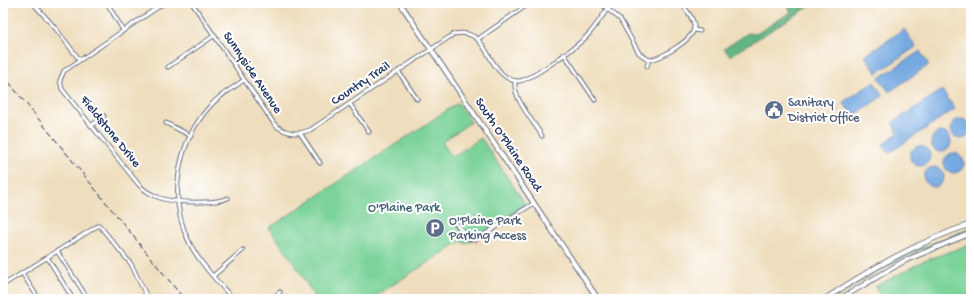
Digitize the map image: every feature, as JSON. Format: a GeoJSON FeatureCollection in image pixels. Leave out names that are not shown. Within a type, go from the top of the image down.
{"type":"FeatureCollection","features":[{"type":"Feature","properties":{"kind":"main road","name":"South O'Plaine Road"},"geometry":{"type":"LineString","coordinates":[[400,3],[598,299]]}},
{"type":"Feature","properties":{"kind":"main road"},"geometry":{"type":"LineString","coordinates":[[825,299],[869,270],[900,254],[934,238],[971,224]]}},
{"type":"Feature","properties":{"kind":"main road"},"geometry":{"type":"LineString","coordinates":[[840,299],[904,261],[971,233]]}},
{"type":"Feature","properties":{"kind":"street"},"geometry":{"type":"LineString","coordinates":[[33,3],[56,29],[79,59]]}},
{"type":"Feature","properties":{"kind":"street"},"geometry":{"type":"LineString","coordinates":[[107,3],[123,30]]}},
{"type":"Feature","properties":{"kind":"street","name":"Fieldstone Drive"},"geometry":{"type":"LineString","coordinates":[[164,3],[64,70],[60,80],[62,89],[143,189],[161,198],[178,201],[216,202],[228,198]]}},
{"type":"Feature","properties":{"kind":"street","name":"Sunnyside Avenue"},"geometry":{"type":"LineString","coordinates":[[192,3],[275,125],[285,132],[300,133]]}},
{"type":"Feature","properties":{"kind":"street"},"geometry":{"type":"LineString","coordinates":[[530,3],[478,39],[500,72],[507,78],[515,81],[529,78],[564,54],[588,35],[612,3]]}},
{"type":"Feature","properties":{"kind":"street"},"geometry":{"type":"LineString","coordinates":[[600,3],[625,26],[639,53],[649,60],[659,58],[689,38],[694,30],[693,22],[681,3]]}},
{"type":"Feature","properties":{"kind":"street"},"geometry":{"type":"LineString","coordinates":[[694,30],[700,31]]}},
{"type":"Feature","properties":{"kind":"street","name":"Country Trail"},"geometry":{"type":"LineString","coordinates":[[300,133],[310,130],[454,34],[466,33],[478,39]]}},
{"type":"Feature","properties":{"kind":"street"},"geometry":{"type":"LineString","coordinates":[[168,67],[215,35]]}},
{"type":"Feature","properties":{"kind":"street"},"geometry":{"type":"LineString","coordinates":[[564,54],[595,100]]}},
{"type":"Feature","properties":{"kind":"street"},"geometry":{"type":"LineString","coordinates":[[648,66],[649,60]]}},
{"type":"Feature","properties":{"kind":"street"},"geometry":{"type":"LineString","coordinates":[[398,72],[417,99]]}},
{"type":"Feature","properties":{"kind":"street"},"geometry":{"type":"LineString","coordinates":[[233,299],[200,260],[189,242],[181,220],[178,201],[180,167],[191,136],[202,116],[212,105],[244,80]]}},
{"type":"Feature","properties":{"kind":"street"},"geometry":{"type":"LineString","coordinates":[[515,81],[514,88],[517,96],[542,136]]}},
{"type":"Feature","properties":{"kind":"street"},"geometry":{"type":"LineString","coordinates":[[350,104],[369,132]]}},
{"type":"Feature","properties":{"kind":"street"},"geometry":{"type":"LineString","coordinates":[[92,126],[104,116]]}},
{"type":"Feature","properties":{"kind":"street"},"geometry":{"type":"LineString","coordinates":[[166,123],[191,136]]}},
{"type":"Feature","properties":{"kind":"street"},"geometry":{"type":"LineString","coordinates":[[300,133],[320,163]]}},
{"type":"Feature","properties":{"kind":"street"},"geometry":{"type":"LineString","coordinates":[[454,222],[470,239],[476,240],[534,203]]}},
{"type":"Feature","properties":{"kind":"street"},"geometry":{"type":"LineString","coordinates":[[3,285],[99,225],[131,264],[148,299]]}},
{"type":"Feature","properties":{"kind":"street"},"geometry":{"type":"LineString","coordinates":[[213,276],[243,250]]}},
{"type":"Feature","properties":{"kind":"street"},"geometry":{"type":"LineString","coordinates":[[57,251],[88,299]]}},
{"type":"Feature","properties":{"kind":"street"},"geometry":{"type":"LineString","coordinates":[[47,257],[73,299]]}},
{"type":"Feature","properties":{"kind":"street"},"geometry":{"type":"LineString","coordinates":[[22,273],[40,299]]}},
{"type":"Feature","properties":{"kind":"street"},"geometry":{"type":"LineString","coordinates":[[272,299],[280,292]]}},
{"type":"Feature","properties":{"kind":"green space"},"geometry":{"type":"Polygon","coordinates":[[[786,3],[815,3],[730,56],[724,49],[748,33],[756,34],[791,12],[786,3]]]}},
{"type":"Feature","properties":{"kind":"green space","name":"O'Plaine Park"},"geometry":{"type":"Polygon","coordinates":[[[458,103],[471,122],[442,142],[452,157],[481,138],[526,205],[466,244],[461,241],[371,299],[315,299],[300,272],[269,228],[458,103]]]}},
{"type":"Feature","properties":{"kind":"green space"},"geometry":{"type":"Polygon","coordinates":[[[971,228],[971,230],[933,244],[897,261],[831,299],[902,256],[971,228]]]}},
{"type":"Feature","properties":{"kind":"green space"},"geometry":{"type":"Polygon","coordinates":[[[971,244],[971,299],[883,299],[875,287],[924,261],[971,244]]]}},
{"type":"Feature","properties":{"kind":"water"},"geometry":{"type":"Polygon","coordinates":[[[904,29],[916,47],[877,73],[865,56],[904,29]]]}},
{"type":"Feature","properties":{"kind":"water"},"geometry":{"type":"Polygon","coordinates":[[[920,51],[929,65],[889,92],[879,78],[920,51]]]}},
{"type":"Feature","properties":{"kind":"water"},"geometry":{"type":"Polygon","coordinates":[[[874,82],[883,96],[853,116],[843,102],[874,82]]]}},
{"type":"Feature","properties":{"kind":"water"},"geometry":{"type":"Polygon","coordinates":[[[942,90],[955,109],[889,153],[883,144],[898,133],[892,123],[942,90]]]}},
{"type":"Feature","properties":{"kind":"water"},"geometry":{"type":"Polygon","coordinates":[[[961,119],[968,122],[971,129],[968,136],[961,139],[954,136],[951,129],[954,122],[961,119]]]}},
{"type":"Feature","properties":{"kind":"water"},"geometry":{"type":"Polygon","coordinates":[[[941,132],[948,135],[951,142],[948,149],[941,152],[934,149],[931,142],[934,135],[941,132]]]}},
{"type":"Feature","properties":{"kind":"water"},"geometry":{"type":"Polygon","coordinates":[[[920,146],[927,149],[930,156],[927,163],[920,166],[913,163],[910,156],[913,149],[920,146]]]}},
{"type":"Feature","properties":{"kind":"water"},"geometry":{"type":"Polygon","coordinates":[[[954,153],[961,156],[964,163],[961,170],[954,173],[947,170],[944,163],[947,156],[954,153]]]}},
{"type":"Feature","properties":{"kind":"water"},"geometry":{"type":"Polygon","coordinates":[[[934,167],[941,170],[944,177],[941,184],[934,187],[927,184],[924,177],[927,170],[934,167]]]}},
{"type":"Feature","properties":{"kind":"railway"},"geometry":{"type":"LineString","coordinates":[[3,75],[184,299]]}},
{"type":"Feature","properties":{"kind":"place","name":"Sanitary District Office"},"geometry":{"type":"Point","coordinates":[774,110]}},
{"type":"Feature","properties":{"kind":"place","name":"O'Plaine Park Parking Access"},"geometry":{"type":"Point","coordinates":[435,228]}}]}
